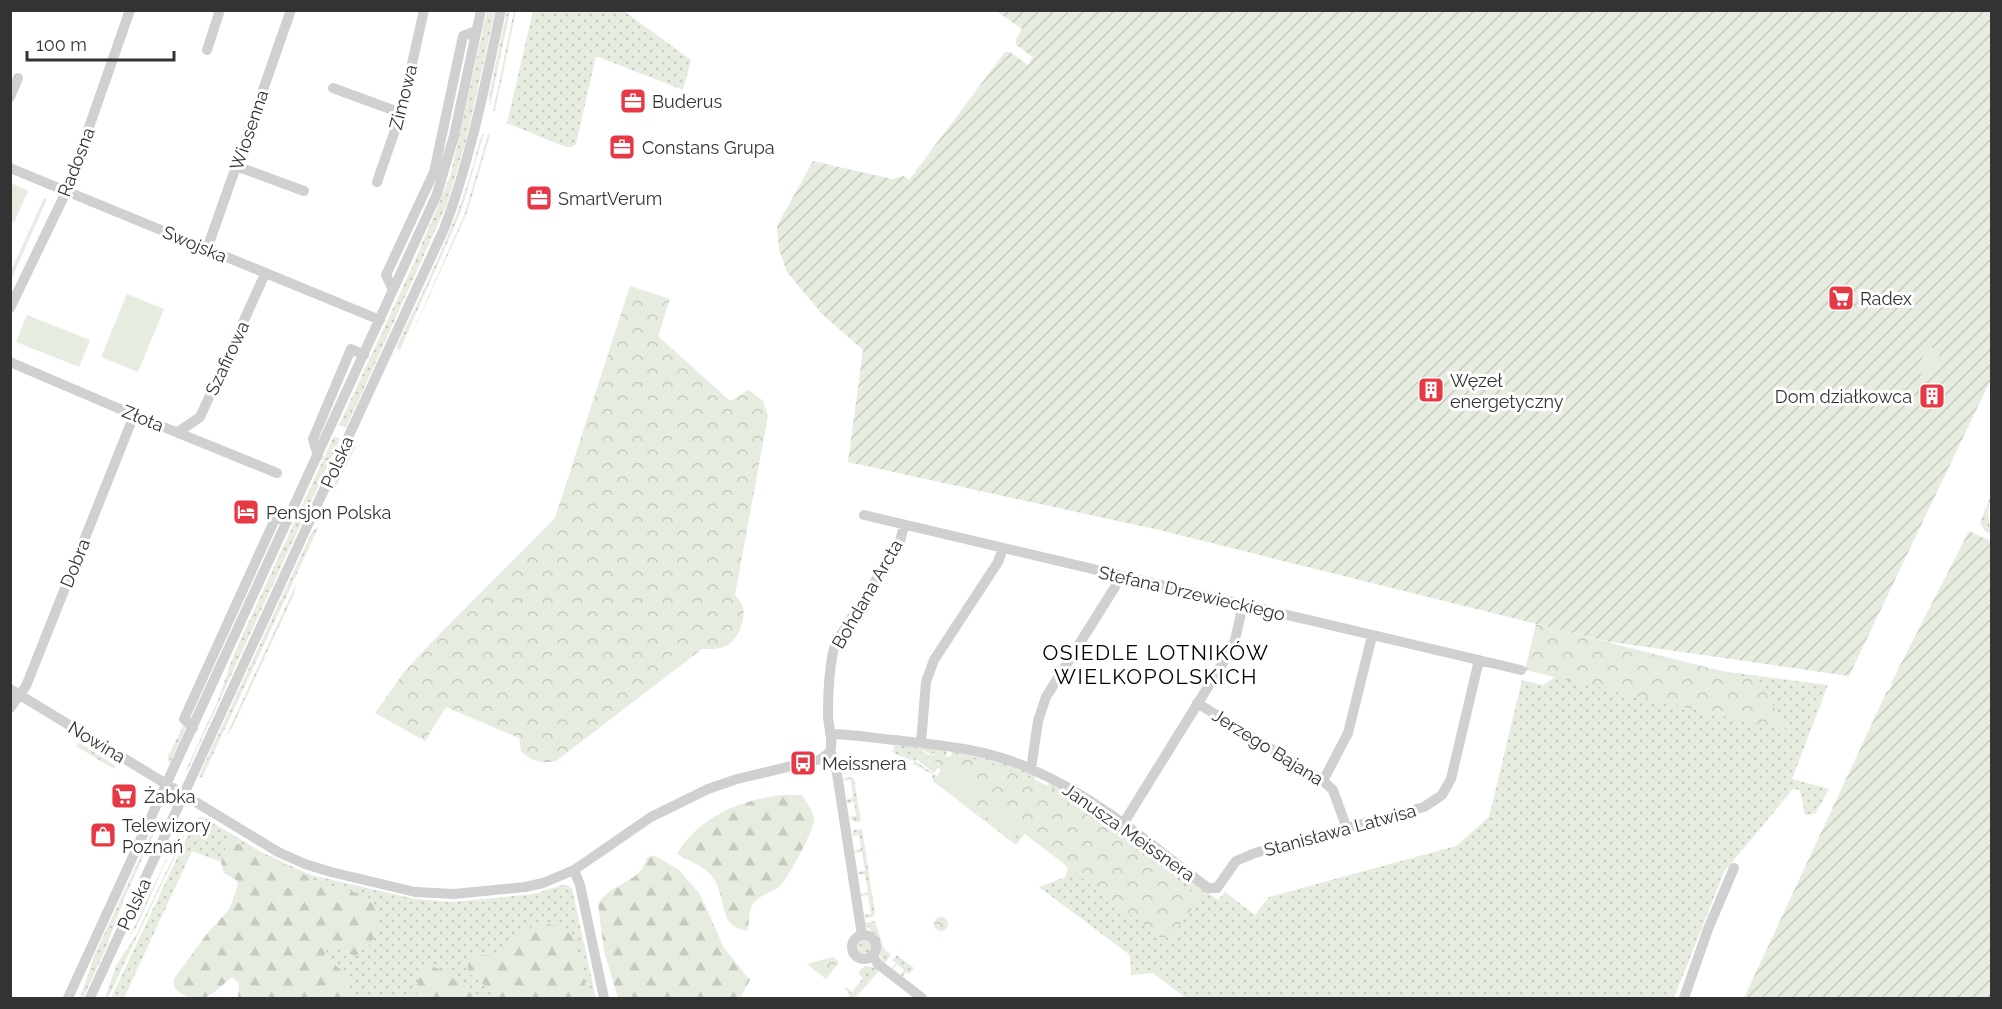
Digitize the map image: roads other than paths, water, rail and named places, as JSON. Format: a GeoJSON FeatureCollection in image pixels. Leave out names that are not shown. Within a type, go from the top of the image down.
{"type":"FeatureCollection","features":[{"type":"Feature","properties":{"kind":"street","name":"Radosna"},"geometry":{"type":"LineString","coordinates":[[10,308],[67,190],[130,10]]}},
{"type":"Feature","properties":{"kind":"street"},"geometry":{"type":"LineString","coordinates":[[207,50],[220,10]]}},
{"type":"Feature","properties":{"kind":"street","name":"Wiosenna"},"geometry":{"type":"LineString","coordinates":[[207,249],[291,10]]}},
{"type":"Feature","properties":{"kind":"street","name":"Zimowa"},"geometry":{"type":"LineString","coordinates":[[377,182],[401,112],[424,10]]}},
{"type":"Feature","properties":{"kind":"street","name":"Polska"},"geometry":{"type":"LineString","coordinates":[[90,999],[444,229],[470,152],[501,10]]}},
{"type":"Feature","properties":{"kind":"street","name":"Polska"},"geometry":{"type":"LineString","coordinates":[[68,999],[318,456],[313,439],[351,349],[364,355],[393,290],[386,275],[434,172],[464,36],[476,31],[477,12]]}},
{"type":"Feature","properties":{"kind":"street"},"geometry":{"type":"LineString","coordinates":[[10,97],[18,78]]}},
{"type":"Feature","properties":{"kind":"street"},"geometry":{"type":"LineString","coordinates":[[333,88],[401,112]]}},
{"type":"Feature","properties":{"kind":"street"},"geometry":{"type":"LineString","coordinates":[[236,166],[304,191]]}},
{"type":"Feature","properties":{"kind":"street","name":"Swojska"},"geometry":{"type":"LineString","coordinates":[[10,168],[380,320]]}},
{"type":"Feature","properties":{"kind":"street","name":"Szafirowa"},"geometry":{"type":"LineString","coordinates":[[178,432],[200,417],[265,274]]}},
{"type":"Feature","properties":{"kind":"street","name":"Złota"},"geometry":{"type":"LineString","coordinates":[[10,362],[277,473]]}},
{"type":"Feature","properties":{"kind":"street","name":"Dobra"},"geometry":{"type":"LineString","coordinates":[[10,708],[21,695],[31,676],[134,415]]}},
{"type":"Feature","properties":{"kind":"street","name":"Stefana Drzewieckiego"},"geometry":{"type":"LineString","coordinates":[[864,515],[1521,670]]}},
{"type":"Feature","properties":{"kind":"street"},"geometry":{"type":"LineString","coordinates":[[193,728],[184,719],[276,517],[287,522]]}},
{"type":"Feature","properties":{"kind":"street","name":"Bohdana Arcta"},"geometry":{"type":"LineString","coordinates":[[862,935],[835,762],[830,752],[832,742],[828,710],[832,656],[835,644],[900,542],[904,525]]}},
{"type":"Feature","properties":{"kind":"street"},"geometry":{"type":"LineString","coordinates":[[921,743],[926,682],[934,660],[998,562],[1003,548]]}},
{"type":"Feature","properties":{"kind":"street"},"geometry":{"type":"LineString","coordinates":[[1031,769],[1038,721],[1046,697],[1115,587],[1118,576]]}},
{"type":"Feature","properties":{"kind":"street"},"geometry":{"type":"LineString","coordinates":[[1123,824],[1229,653],[1235,640],[1243,605]]}},
{"type":"Feature","properties":{"kind":"street"},"geometry":{"type":"LineString","coordinates":[[1323,781],[1348,733],[1372,636]]}},
{"type":"Feature","properties":{"kind":"street","name":"Stanisława Latwisa"},"geometry":{"type":"LineString","coordinates":[[1217,888],[1236,861],[1255,853],[1425,807],[1442,795],[1451,779],[1479,660]]}},
{"type":"Feature","properties":{"kind":"street","name":"Nowina"},"geometry":{"type":"LineString","coordinates":[[10,689],[278,852],[305,864],[368,882],[415,892],[454,894],[543,884],[574,870],[651,818],[690,797],[737,779],[822,759],[830,752]]}},
{"type":"Feature","properties":{"kind":"street","name":"Jerzego Bajana"},"geometry":{"type":"LineString","coordinates":[[1197,703],[1334,790],[1347,829]]}},
{"type":"Feature","properties":{"kind":"street","name":"Janusza Meissnera"},"geometry":{"type":"LineString","coordinates":[[830,734],[984,752],[1031,769],[1067,786],[1123,824],[1208,888],[1217,888]]}},
{"type":"Feature","properties":{"kind":"street"},"geometry":{"type":"LineString","coordinates":[[1684,999],[1708,929],[1734,868]]}},
{"type":"Feature","properties":{"kind":"street"},"geometry":{"type":"LineString","coordinates":[[574,870],[580,887],[604,999]]}},
{"type":"Feature","properties":{"kind":"street"},"geometry":{"type":"LineString","coordinates":[[862,935],[869,936],[874,941],[875,949],[872,956],[861,958],[852,951],[854,939],[862,935]]}},
{"type":"Feature","properties":{"kind":"street"},"geometry":{"type":"LineString","coordinates":[[872,956],[878,964],[922,999]]}},
{"type":"Feature","properties":{"kind":"place","name":"Buderus"},"geometry":{"type":"Point","coordinates":[633,101]}},
{"type":"Feature","properties":{"kind":"place","name":"Constans Grupa"},"geometry":{"type":"Point","coordinates":[622,147]}},
{"type":"Feature","properties":{"kind":"place","name":"SmartVerum"},"geometry":{"type":"Point","coordinates":[539,198]}},
{"type":"Feature","properties":{"kind":"place","name":"Radex"},"geometry":{"type":"Point","coordinates":[1841,298]}},
{"type":"Feature","properties":{"kind":"place","name":"Węzeł energetyczny"},"geometry":{"type":"Point","coordinates":[1431,390]}},
{"type":"Feature","properties":{"kind":"place","name":"Dom działkowca"},"geometry":{"type":"Point","coordinates":[1932,396]}},
{"type":"Feature","properties":{"kind":"place","name":"Pensjon Polska"},"geometry":{"type":"Point","coordinates":[246,512]}},
{"type":"Feature","properties":{"kind":"place","name":"Meissnera"},"geometry":{"type":"Point","coordinates":[803,763]}},
{"type":"Feature","properties":{"kind":"place","name":"Żabka"},"geometry":{"type":"Point","coordinates":[124,796]}},
{"type":"Feature","properties":{"kind":"place","name":"Telewizory Poznań"},"geometry":{"type":"Point","coordinates":[103,835]}},
{"type":"Feature","properties":{"kind":"district","name":"OSIEDLE LOTNIKÓW WIELKOPOLSKICH"},"geometry":{"type":"Point","coordinates":[1156,664]}}]}
